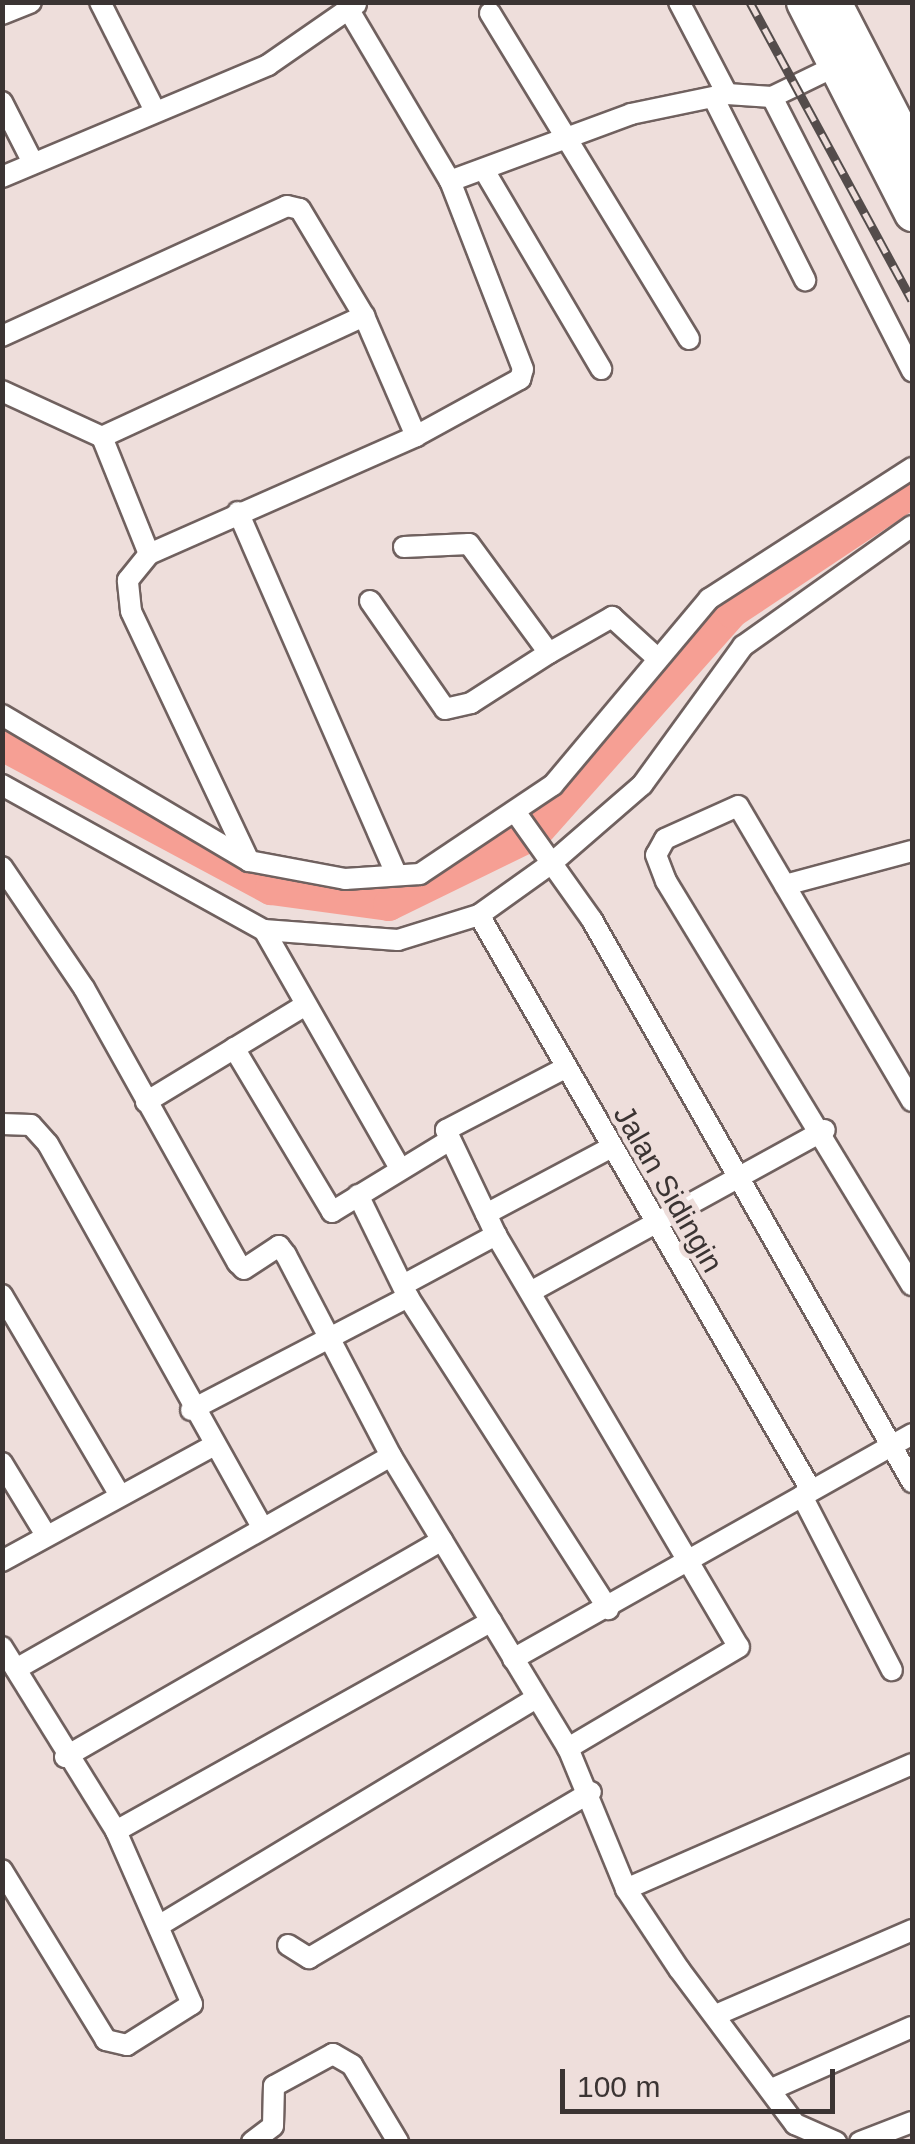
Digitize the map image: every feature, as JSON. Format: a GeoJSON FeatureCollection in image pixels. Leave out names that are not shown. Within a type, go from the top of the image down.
{"type":"FeatureCollection","features":[{"type":"Feature","properties":{"kind":"highway"},"geometry":{"type":"LineString","coordinates":[[804,2],[909,197]]}},
{"type":"Feature","properties":{"kind":"highway"},"geometry":{"type":"LineString","coordinates":[[833,2],[912,156]]}},
{"type":"Feature","properties":{"kind":"street"},"geometry":{"type":"LineString","coordinates":[[2,14],[31,2]]}},
{"type":"Feature","properties":{"kind":"street"},"geometry":{"type":"LineString","coordinates":[[100,2],[154,107]]}},
{"type":"Feature","properties":{"kind":"street"},"geometry":{"type":"LineString","coordinates":[[679,2],[805,280]]}},
{"type":"Feature","properties":{"kind":"street"},"geometry":{"type":"LineString","coordinates":[[2,177],[154,107],[268,65],[353,6],[450,180],[523,369],[520,379],[416,436],[148,554],[128,580],[132,611],[248,861]]}},
{"type":"Feature","properties":{"kind":"street"},"geometry":{"type":"LineString","coordinates":[[490,13],[570,135],[690,339]]}},
{"type":"Feature","properties":{"kind":"street"},"geometry":{"type":"LineString","coordinates":[[450,180],[570,135],[720,96],[772,97],[836,66]]}},
{"type":"Feature","properties":{"kind":"street"},"geometry":{"type":"LineString","coordinates":[[772,97],[912,371]]}},
{"type":"Feature","properties":{"kind":"street"},"geometry":{"type":"LineString","coordinates":[[2,102],[32,162]]}},
{"type":"Feature","properties":{"kind":"street"},"geometry":{"type":"LineString","coordinates":[[484,170],[601,369]]}},
{"type":"Feature","properties":{"kind":"street"},"geometry":{"type":"LineString","coordinates":[[2,336],[287,206],[314,219],[364,316],[416,436]]}},
{"type":"Feature","properties":{"kind":"street"},"geometry":{"type":"LineString","coordinates":[[102,438],[364,316]]}},
{"type":"Feature","properties":{"kind":"street"},"geometry":{"type":"LineString","coordinates":[[2,391],[102,438],[148,554]]}},
{"type":"Feature","properties":{"kind":"street"},"geometry":{"type":"LineString","coordinates":[[2,715],[248,861],[344,879],[396,874],[446,862],[518,816],[554,785],[709,598],[912,468]]}},
{"type":"Feature","properties":{"kind":"street"},"geometry":{"type":"LineString","coordinates":[[238,512],[396,874]]}},
{"type":"Feature","properties":{"kind":"street"},"geometry":{"type":"LineString","coordinates":[[2,785],[264,930],[398,940],[479,914],[642,784],[744,646],[912,526]]}},
{"type":"Feature","properties":{"kind":"street"},"geometry":{"type":"LineString","coordinates":[[404,546],[469,544],[549,653]]}},
{"type":"Feature","properties":{"kind":"street"},"geometry":{"type":"LineString","coordinates":[[370,601],[445,709],[472,703],[612,617],[657,658]]}},
{"type":"Feature","properties":{"kind":"street"},"geometry":{"type":"LineString","coordinates":[[912,1101],[733,804],[666,839],[656,854],[824,1130],[912,1286]]}},
{"type":"Feature","properties":{"kind":"street"},"geometry":{"type":"LineString","coordinates":[[518,816],[550,858],[735,1180],[904,1439],[912,1482]]}},
{"type":"Feature","properties":{"kind":"street"},"geometry":{"type":"LineString","coordinates":[[785,885],[912,850]]}},
{"type":"Feature","properties":{"kind":"street"},"geometry":{"type":"LineString","coordinates":[[2,866],[146,1102],[238,1263],[244,1269],[279,1246],[328,1345],[391,1456],[568,1748],[591,1792],[626,1889],[795,2124],[836,2142]]}},
{"type":"Feature","properties":{"kind":"street","name":"Jalan Sidingin"},"geometry":{"type":"LineString","coordinates":[[479,914],[806,1493],[892,1670]]}},
{"type":"Feature","properties":{"kind":"street"},"geometry":{"type":"LineString","coordinates":[[264,930],[398,1167]]}},
{"type":"Feature","properties":{"kind":"street"},"geometry":{"type":"LineString","coordinates":[[146,1102],[304,1006]]}},
{"type":"Feature","properties":{"kind":"street"},"geometry":{"type":"LineString","coordinates":[[234,1048],[332,1212],[398,1167],[445,1143],[452,1124],[566,1068]]}},
{"type":"Feature","properties":{"kind":"street"},"geometry":{"type":"LineString","coordinates":[[2,1124],[31,1125],[48,1144],[211,1446],[261,1525]]}},
{"type":"Feature","properties":{"kind":"street"},"geometry":{"type":"LineString","coordinates":[[532,1292],[655,1228],[824,1130]]}},
{"type":"Feature","properties":{"kind":"street"},"geometry":{"type":"LineString","coordinates":[[445,1143],[736,1638],[736,1655],[568,1748]]}},
{"type":"Feature","properties":{"kind":"street"},"geometry":{"type":"LineString","coordinates":[[486,1214],[610,1148]]}},
{"type":"Feature","properties":{"kind":"street"},"geometry":{"type":"LineString","coordinates":[[358,1196],[406,1291],[608,1610]]}},
{"type":"Feature","properties":{"kind":"street"},"geometry":{"type":"LineString","coordinates":[[191,1410],[328,1345],[496,1235]]}},
{"type":"Feature","properties":{"kind":"street"},"geometry":{"type":"LineString","coordinates":[[2,1294],[118,1492]]}},
{"type":"Feature","properties":{"kind":"street"},"geometry":{"type":"LineString","coordinates":[[513,1658],[608,1610],[904,1439]]}},
{"type":"Feature","properties":{"kind":"street"},"geometry":{"type":"LineString","coordinates":[[2,1560],[118,1492],[211,1446]]}},
{"type":"Feature","properties":{"kind":"street"},"geometry":{"type":"LineString","coordinates":[[16,1669],[261,1525],[391,1456]]}},
{"type":"Feature","properties":{"kind":"street"},"geometry":{"type":"LineString","coordinates":[[2,1462],[46,1535]]}},
{"type":"Feature","properties":{"kind":"street"},"geometry":{"type":"LineString","coordinates":[[65,1757],[442,1540]]}},
{"type":"Feature","properties":{"kind":"street"},"geometry":{"type":"LineString","coordinates":[[116,1831],[491,1621]]}},
{"type":"Feature","properties":{"kind":"street"},"geometry":{"type":"LineString","coordinates":[[2,1647],[65,1757],[116,1831],[192,2004],[116,2046],[2,1870]]}},
{"type":"Feature","properties":{"kind":"street"},"geometry":{"type":"LineString","coordinates":[[160,1925],[254,1877],[536,1698]]}},
{"type":"Feature","properties":{"kind":"street"},"geometry":{"type":"LineString","coordinates":[[626,1889],[912,1764]]}},
{"type":"Feature","properties":{"kind":"street"},"geometry":{"type":"LineString","coordinates":[[288,1945],[309,1958],[591,1792]]}},
{"type":"Feature","properties":{"kind":"street"},"geometry":{"type":"LineString","coordinates":[[716,2016],[912,1930]]}},
{"type":"Feature","properties":{"kind":"street"},"geometry":{"type":"LineString","coordinates":[[772,2089],[912,2027]]}},
{"type":"Feature","properties":{"kind":"street"},"geometry":{"type":"LineString","coordinates":[[289,2142],[273,2126],[274,2086],[333,2054],[352,2065],[398,2142]]}},
{"type":"Feature","properties":{"kind":"street"},"geometry":{"type":"LineString","coordinates":[[860,2142],[912,2122]]}},
{"type":"Feature","properties":{"kind":"street"},"geometry":{"type":"LineString","coordinates":[[252,2142],[273,2126]]}},
{"type":"Feature","properties":{"kind":"waterway"},"geometry":{"type":"LineString","coordinates":[[2,745],[271,889],[389,905],[536,833],[732,612],[912,492]]}},
{"type":"Feature","properties":{"kind":"railway"},"geometry":{"type":"LineString","coordinates":[[750,2],[912,300]]}}]}
